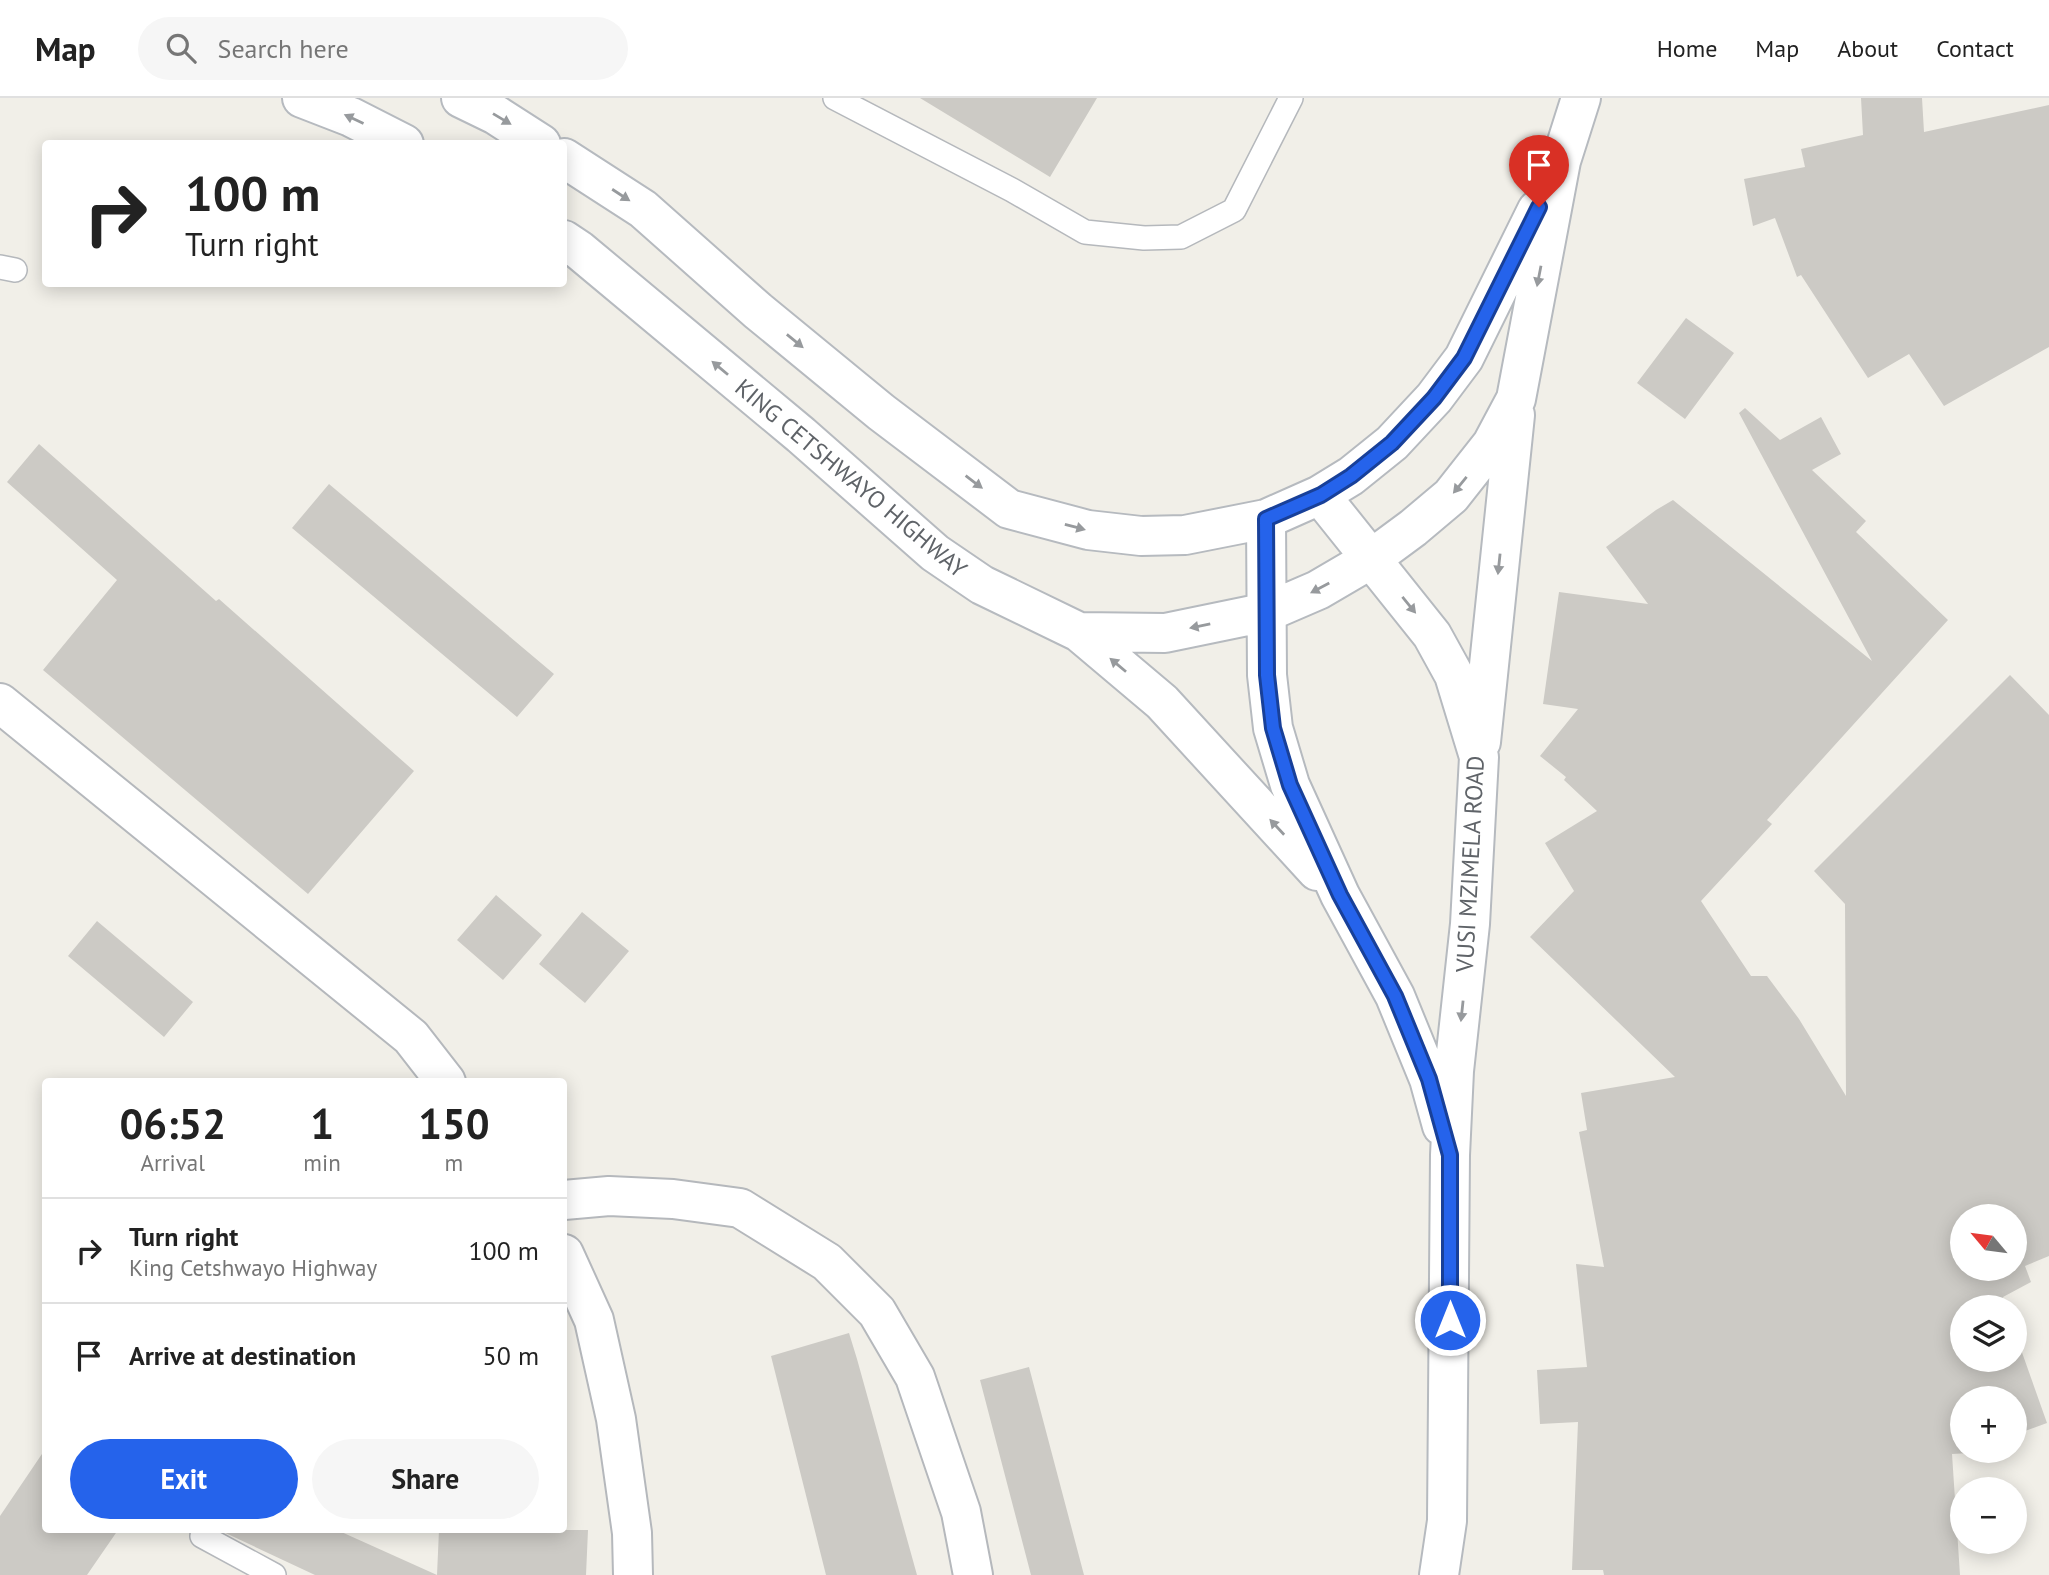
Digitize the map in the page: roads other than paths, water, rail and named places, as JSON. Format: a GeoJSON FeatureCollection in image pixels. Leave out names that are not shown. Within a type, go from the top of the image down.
{"type":"FeatureCollection","features":[{"type":"Feature","properties":{"kind":"main road"},"geometry":{"type":"LineString","coordinates":[[302,98],[351,117],[396,140]]}},
{"type":"Feature","properties":{"kind":"main road"},"geometry":{"type":"LineString","coordinates":[[461,98],[496,115],[535,140]]}},
{"type":"Feature","properties":{"kind":"main road","name":"KING CETSHWAYO HIGHWAY"},"geometry":{"type":"LineString","coordinates":[[567,242],[801,435],[935,553],[982,585],[1079,632],[1165,633],[1267,612],[1318,590],[1371,559],[1451,496],[1492,444],[1516,399],[1561,161],[1581,98]]}},
{"type":"Feature","properties":{"kind":"main road","name":"KING CETSHWAYO HIGHWAY"},"geometry":{"type":"LineString","coordinates":[[567,160],[643,209],[758,311],[871,403],[1009,509],[1088,530],[1141,536],[1185,535],[1266,519],[1321,495],[1351,476],[1392,443],[1434,398],[1464,358],[1561,161]]}},
{"type":"Feature","properties":{"kind":"main road"},"geometry":{"type":"LineString","coordinates":[[1479,757],[1516,399]]}},
{"type":"Feature","properties":{"kind":"main road","name":"VUSI MZIMELA ROAD"},"geometry":{"type":"LineString","coordinates":[[1321,495],[1432,635],[1454,674],[1479,757],[1470,924],[1454,1071],[1450,1155],[1447,1521],[1439,1575]]}},
{"type":"Feature","properties":{"kind":"main road","name":"VUSI MZIMELA ROAD"},"geometry":{"type":"LineString","coordinates":[[1266,519],[1267,675],[1273,728],[1290,785],[1340,895],[1395,996],[1429,1079],[1450,1155]]}},
{"type":"Feature","properties":{"kind":"main road"},"geometry":{"type":"LineString","coordinates":[[1079,632],[1162,702],[1340,895]]}},
{"type":"Feature","properties":{"kind":"main road"},"geometry":{"type":"LineString","coordinates":[[0,703],[411,1037],[443,1078]]}},
{"type":"Feature","properties":{"kind":"main road"},"geometry":{"type":"LineString","coordinates":[[567,1200],[610,1196],[673,1199],[740,1208],[827,1262],[877,1312],[915,1377],[961,1512],[973,1575]]}},
{"type":"Feature","properties":{"kind":"main road"},"geometry":{"type":"LineString","coordinates":[[567,1261],[594,1320],[616,1419],[632,1533],[634,1575]]}},
{"type":"Feature","properties":{"kind":"lane"},"geometry":{"type":"LineString","coordinates":[[835,98],[1012,190],[1085,232],[1144,238],[1181,237],[1234,210],[1292,98]]}},
{"type":"Feature","properties":{"kind":"lane"},"geometry":{"type":"LineString","coordinates":[[202,1536],[274,1575]]}}]}
